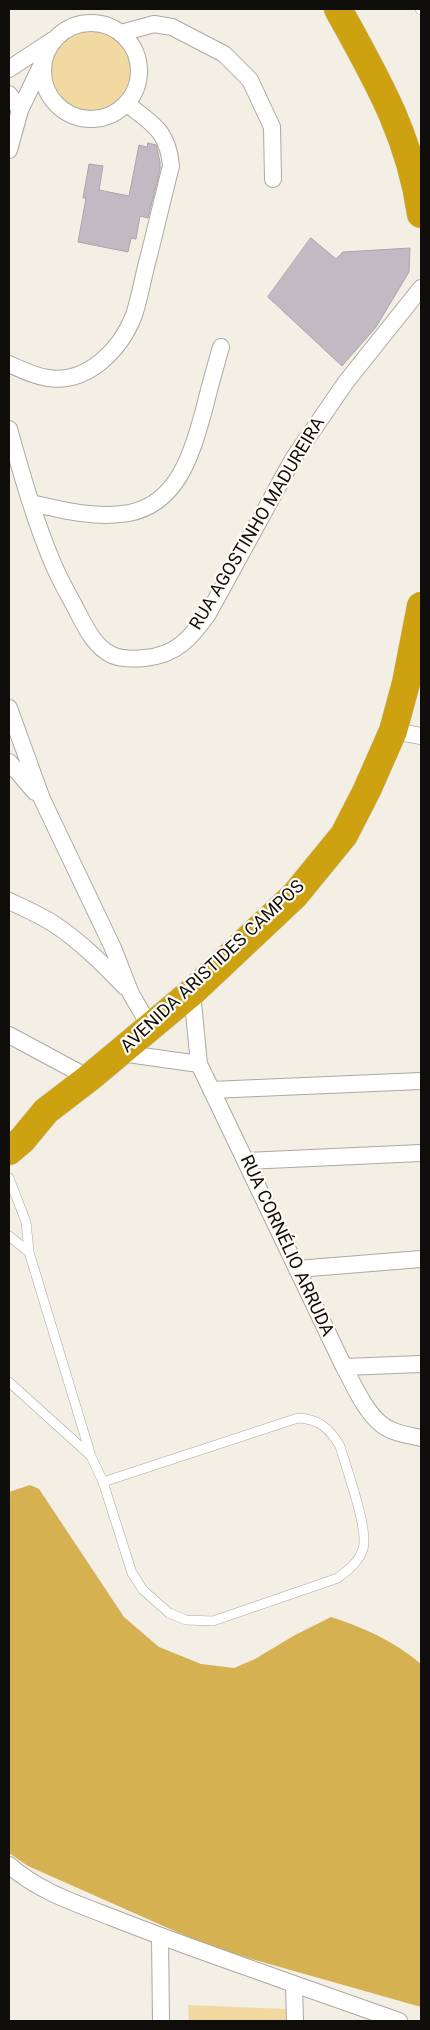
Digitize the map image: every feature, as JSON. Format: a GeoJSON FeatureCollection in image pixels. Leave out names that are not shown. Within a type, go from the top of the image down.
{"type":"FeatureCollection","features":[{"type":"Feature","properties":{"kind":"highway"},"geometry":{"type":"LineString","coordinates":[[326,9],[379,83]]}},
{"type":"Feature","properties":{"kind":"highway"},"geometry":{"type":"LineString","coordinates":[[338,9],[379,83],[402,133],[418,189],[421,214]]}},
{"type":"Feature","properties":{"kind":"highway","name":"AVENIDA ARISTIDES CAMPOS"},"geometry":{"type":"LineString","coordinates":[[9,1151],[22,1140],[46,1111],[151,1028],[296,895],[344,835],[368,790],[393,731],[406,683],[421,606]]}},
{"type":"Feature","properties":{"kind":"highway","name":"AVENIDA ARISTIDES CAMPOS"},"geometry":{"type":"LineString","coordinates":[[9,1124],[46,1111]]}},
{"type":"Feature","properties":{"kind":"street"},"geometry":{"type":"LineString","coordinates":[[9,69],[70,28],[87,23],[105,25],[121,33],[132,44],[138,58],[140,74],[137,89],[127,104],[113,115],[95,120],[77,118],[61,109],[49,96],[43,78],[44,60]]}},
{"type":"Feature","properties":{"kind":"street"},"geometry":{"type":"LineString","coordinates":[[121,33],[154,24],[172,27],[224,54],[250,80],[272,127],[273,179]]}},
{"type":"Feature","properties":{"kind":"street"},"geometry":{"type":"LineString","coordinates":[[9,150],[20,110],[48,48],[55,39]]}},
{"type":"Feature","properties":{"kind":"street"},"geometry":{"type":"LineString","coordinates":[[9,94],[20,110]]}},
{"type":"Feature","properties":{"kind":"street"},"geometry":{"type":"LineString","coordinates":[[9,364],[33,375],[50,379],[68,378],[86,371],[106,358],[118,343],[134,314],[171,166],[169,148],[163,135],[152,123],[127,104]]}},
{"type":"Feature","properties":{"kind":"street","name":"RUA AGOSTINHO MADUREIRA"},"geometry":{"type":"LineString","coordinates":[[9,429],[30,503],[54,567],[87,628],[98,644],[112,655],[133,659],[161,656],[178,647],[195,633],[208,614],[293,459],[346,382],[421,288]]}},
{"type":"Feature","properties":{"kind":"street"},"geometry":{"type":"LineString","coordinates":[[30,503],[87,514],[108,514],[130,513],[155,502],[171,488],[184,469],[194,448],[221,348]]}},
{"type":"Feature","properties":{"kind":"street"},"geometry":{"type":"LineString","coordinates":[[9,708],[42,800],[113,948],[131,994],[151,1028]]}},
{"type":"Feature","properties":{"kind":"street"},"geometry":{"type":"LineString","coordinates":[[393,731],[421,736]]}},
{"type":"Feature","properties":{"kind":"street"},"geometry":{"type":"LineString","coordinates":[[9,762],[42,800]]}},
{"type":"Feature","properties":{"kind":"street"},"geometry":{"type":"LineString","coordinates":[[9,901],[53,923],[77,941],[104,965],[131,994]]}},
{"type":"Feature","properties":{"kind":"street","name":"RUA CORNÉLIO ARRUDA"},"geometry":{"type":"LineString","coordinates":[[192,992],[199,1064],[344,1367],[367,1407],[381,1424],[401,1434],[421,1438]]}},
{"type":"Feature","properties":{"kind":"street"},"geometry":{"type":"LineString","coordinates":[[9,1035],[89,1078]]}},
{"type":"Feature","properties":{"kind":"street"},"geometry":{"type":"LineString","coordinates":[[121,1052],[199,1064]]}},
{"type":"Feature","properties":{"kind":"street"},"geometry":{"type":"LineString","coordinates":[[211,1090],[421,1081]]}},
{"type":"Feature","properties":{"kind":"street"},"geometry":{"type":"LineString","coordinates":[[246,1161],[421,1153]]}},
{"type":"Feature","properties":{"kind":"street"},"geometry":{"type":"LineString","coordinates":[[297,1270],[421,1259]]}},
{"type":"Feature","properties":{"kind":"street"},"geometry":{"type":"LineString","coordinates":[[344,1367],[421,1364]]}},
{"type":"Feature","properties":{"kind":"street"},"geometry":{"type":"LineString","coordinates":[[9,1865],[21,1876],[53,1894],[160,1937],[400,2021]]}},
{"type":"Feature","properties":{"kind":"street"},"geometry":{"type":"LineString","coordinates":[[160,1937],[161,2021]]}},
{"type":"Feature","properties":{"kind":"street"},"geometry":{"type":"LineString","coordinates":[[294,1984],[295,2021]]}},
{"type":"Feature","properties":{"kind":"lane"},"geometry":{"type":"LineString","coordinates":[[9,1178],[26,1222],[30,1252],[91,1456],[103,1482],[132,1573],[142,1590],[169,1613],[186,1620],[212,1621],[338,1578],[352,1567],[364,1547],[364,1532],[340,1446],[332,1434],[311,1419],[298,1418],[103,1482]]}},
{"type":"Feature","properties":{"kind":"lane"},"geometry":{"type":"LineString","coordinates":[[9,1236],[30,1252]]}},
{"type":"Feature","properties":{"kind":"lane"},"geometry":{"type":"LineString","coordinates":[[9,1382],[91,1456]]}},
{"type":"Feature","properties":{"kind":"shaded area"},"geometry":{"type":"Polygon","coordinates":[[[89,30],[105,33],[119,42],[128,56],[131,72],[128,88],[119,102],[105,111],[89,114],[73,111],[59,102],[50,88],[47,72],[50,56],[59,42],[73,33],[89,30]]]}},
{"type":"Feature","properties":{"kind":"shaded area"},"geometry":{"type":"Polygon","coordinates":[[[30,1485],[39,1489],[124,1617],[159,1647],[201,1664],[234,1668],[255,1659],[295,1635],[331,1617],[379,1636],[421,1664],[421,2007],[213,1948],[28,1866],[9,1853],[9,1492],[30,1485]]]}},
{"type":"Feature","properties":{"kind":"shaded area"},"geometry":{"type":"Polygon","coordinates":[[[188,2005],[287,2009],[287,2021],[189,2021],[188,2005]]]}},
{"type":"Feature","properties":{"kind":"building"},"geometry":{"type":"Polygon","coordinates":[[[148,143],[156,145],[160,170],[148,218],[140,216],[136,239],[131,238],[128,252],[78,242],[86,198],[83,198],[89,164],[103,166],[99,190],[129,196],[139,145],[147,147],[148,143]]]}},
{"type":"Feature","properties":{"kind":"building"},"geometry":{"type":"Polygon","coordinates":[[[311,238],[336,259],[343,252],[410,248],[409,272],[376,327],[342,366],[268,297],[311,238]]]}}]}
